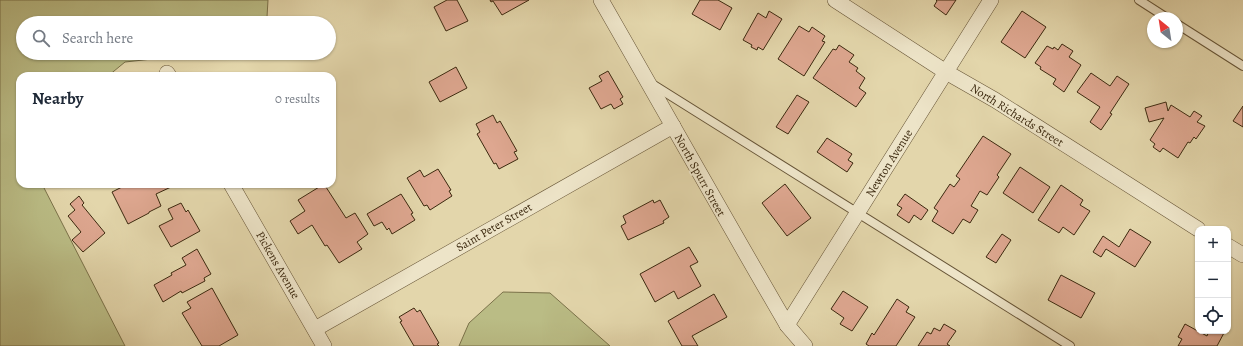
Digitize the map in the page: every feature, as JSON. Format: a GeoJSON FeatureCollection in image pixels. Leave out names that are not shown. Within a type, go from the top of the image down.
{"type":"FeatureCollection","features":[{"type":"Feature","properties":{"kind":"street","name":"North Spurr Street"},"geometry":{"type":"LineString","coordinates":[[601,0],[787,325],[805,346]]}},
{"type":"Feature","properties":{"kind":"street","name":"North Richards Street"},"geometry":{"type":"LineString","coordinates":[[835,0],[946,72],[995,100],[1195,227]]}},
{"type":"Feature","properties":{"kind":"street","name":"Newton Avenue"},"geometry":{"type":"LineString","coordinates":[[787,325],[991,0]]}},
{"type":"Feature","properties":{"kind":"street","name":"Saint Peter Street"},"geometry":{"type":"LineString","coordinates":[[315,329],[673,126]]}},
{"type":"Feature","properties":{"kind":"street","name":"Pickens Avenue"},"geometry":{"type":"LineString","coordinates":[[233,188],[324,346]]}},
{"type":"Feature","properties":{"kind":"street"},"geometry":{"type":"LineString","coordinates":[[1231,248],[1243,255]]}},
{"type":"Feature","properties":{"kind":"lane"},"geometry":{"type":"LineString","coordinates":[[1139,0],[1158,12]]}},
{"type":"Feature","properties":{"kind":"lane"},"geometry":{"type":"LineString","coordinates":[[1183,28],[1243,66]]}},
{"type":"Feature","properties":{"kind":"lane"},"geometry":{"type":"LineString","coordinates":[[648,81],[1070,346]]}},
{"type":"Feature","properties":{"kind":"green space"},"geometry":{"type":"Polygon","coordinates":[[[0,0],[268,0],[267,16],[16,16],[16,60],[143,60],[125,62],[113,72],[16,72],[16,188],[44,188],[125,346],[0,346],[0,0]]]}},
{"type":"Feature","properties":{"kind":"green space"},"geometry":{"type":"Polygon","coordinates":[[[503,292],[550,293],[610,346],[459,346],[469,323],[503,292]]]}},
{"type":"Feature","properties":{"kind":"building"},"geometry":{"type":"Polygon","coordinates":[[[447,0],[457,0],[468,21],[446,31],[434,7],[447,0]]]}},
{"type":"Feature","properties":{"kind":"building"},"geometry":{"type":"Polygon","coordinates":[[[490,0],[529,0],[502,15],[493,1],[491,2],[490,0]]]}},
{"type":"Feature","properties":{"kind":"building"},"geometry":{"type":"Polygon","coordinates":[[[700,0],[718,0],[732,8],[720,30],[692,14],[700,0]]]}},
{"type":"Feature","properties":{"kind":"building"},"geometry":{"type":"Polygon","coordinates":[[[936,0],[956,0],[946,15],[934,6],[937,1],[936,0]]]}},
{"type":"Feature","properties":{"kind":"building"},"geometry":{"type":"Polygon","coordinates":[[[769,11],[782,19],[763,50],[758,47],[757,50],[743,40],[758,13],[766,18],[769,11]]]}},
{"type":"Feature","properties":{"kind":"building"},"geometry":{"type":"Polygon","coordinates":[[[1022,11],[1046,27],[1025,58],[1001,42],[1022,11]]]}},
{"type":"Feature","properties":{"kind":"building"},"geometry":{"type":"Polygon","coordinates":[[[799,26],[809,32],[812,27],[825,36],[822,41],[825,42],[804,76],[778,59],[799,26]]]}},
{"type":"Feature","properties":{"kind":"building"},"geometry":{"type":"Polygon","coordinates":[[[1062,44],[1073,51],[1069,57],[1081,65],[1064,92],[1053,84],[1056,79],[1040,69],[1041,67],[1035,63],[1047,46],[1053,49],[1054,47],[1058,50],[1062,44]]]}},
{"type":"Feature","properties":{"kind":"building"},"geometry":{"type":"Polygon","coordinates":[[[839,45],[854,55],[849,62],[858,68],[856,71],[865,78],[859,88],[866,93],[856,107],[813,78],[833,49],[836,50],[839,45]]]}},
{"type":"Feature","properties":{"kind":"building"},"geometry":{"type":"Polygon","coordinates":[[[456,67],[467,88],[440,102],[429,82],[456,67]]]}},
{"type":"Feature","properties":{"kind":"building"},"geometry":{"type":"Polygon","coordinates":[[[608,71],[623,97],[620,99],[623,104],[614,109],[611,104],[601,109],[589,88],[602,81],[599,76],[608,71]]]}},
{"type":"Feature","properties":{"kind":"building"},"geometry":{"type":"Polygon","coordinates":[[[1091,73],[1110,86],[1117,76],[1129,84],[1101,130],[1090,122],[1100,107],[1077,92],[1091,73]]]}},
{"type":"Feature","properties":{"kind":"building"},"geometry":{"type":"Polygon","coordinates":[[[797,95],[809,102],[788,134],[776,127],[797,95]]]}},
{"type":"Feature","properties":{"kind":"building"},"geometry":{"type":"Polygon","coordinates":[[[1166,102],[1168,111],[1171,105],[1190,117],[1194,111],[1202,116],[1197,122],[1205,126],[1196,139],[1194,137],[1190,143],[1188,142],[1178,158],[1163,148],[1160,152],[1153,147],[1155,144],[1150,140],[1164,118],[1149,122],[1145,108],[1166,102]]]}},
{"type":"Feature","properties":{"kind":"building"},"geometry":{"type":"Polygon","coordinates":[[[1243,106],[1243,127],[1233,121],[1243,106]]]}},
{"type":"Feature","properties":{"kind":"building"},"geometry":{"type":"Polygon","coordinates":[[[493,115],[497,123],[500,121],[517,151],[514,152],[518,159],[499,169],[496,163],[494,164],[477,134],[480,132],[476,124],[493,115]]]}},
{"type":"Feature","properties":{"kind":"building"},"geometry":{"type":"Polygon","coordinates":[[[983,136],[1011,154],[997,175],[999,177],[987,195],[980,191],[971,206],[978,210],[970,223],[963,219],[953,234],[932,221],[938,211],[934,208],[950,184],[954,187],[960,179],[956,176],[983,136]]]}},
{"type":"Feature","properties":{"kind":"building"},"geometry":{"type":"Polygon","coordinates":[[[827,138],[852,154],[848,160],[853,163],[847,172],[817,152],[827,138]]]}},
{"type":"Feature","properties":{"kind":"building"},"geometry":{"type":"Polygon","coordinates":[[[1020,167],[1050,187],[1033,213],[1003,193],[1020,167]]]}},
{"type":"Feature","properties":{"kind":"building"},"geometry":{"type":"Polygon","coordinates":[[[438,169],[451,190],[449,191],[452,196],[430,210],[427,205],[424,206],[407,178],[420,170],[424,177],[438,169]]]}},
{"type":"Feature","properties":{"kind":"building"},"geometry":{"type":"Polygon","coordinates":[[[785,184],[811,218],[787,236],[762,203],[785,184]]]}},
{"type":"Feature","properties":{"kind":"building"},"geometry":{"type":"Polygon","coordinates":[[[1061,185],[1083,200],[1080,205],[1090,211],[1074,235],[1063,227],[1059,233],[1038,220],[1061,185]]]}},
{"type":"Feature","properties":{"kind":"building"},"geometry":{"type":"Polygon","coordinates":[[[120,188],[169,188],[156,194],[161,206],[128,224],[112,192],[120,188]]]}},
{"type":"Feature","properties":{"kind":"building"},"geometry":{"type":"Polygon","coordinates":[[[318,188],[327,188],[346,218],[355,213],[368,234],[357,242],[362,249],[339,263],[327,245],[325,246],[312,225],[298,234],[290,221],[305,211],[298,200],[318,188]]]}},
{"type":"Feature","properties":{"kind":"building"},"geometry":{"type":"Polygon","coordinates":[[[401,194],[413,213],[411,214],[415,220],[392,234],[389,228],[387,230],[382,222],[374,226],[367,214],[401,194]]]}},
{"type":"Feature","properties":{"kind":"building"},"geometry":{"type":"Polygon","coordinates":[[[905,194],[928,210],[921,220],[914,215],[909,223],[897,215],[902,208],[897,205],[905,194]]]}},
{"type":"Feature","properties":{"kind":"building"},"geometry":{"type":"Polygon","coordinates":[[[79,196],[84,203],[82,205],[105,233],[83,252],[72,240],[81,232],[68,216],[75,210],[70,204],[79,196]]]}},
{"type":"Feature","properties":{"kind":"building"},"geometry":{"type":"Polygon","coordinates":[[[653,200],[654,203],[660,200],[669,217],[663,221],[664,223],[628,240],[621,226],[626,223],[623,216],[653,200]]]}},
{"type":"Feature","properties":{"kind":"building"},"geometry":{"type":"Polygon","coordinates":[[[181,203],[186,212],[188,210],[200,231],[171,247],[159,226],[173,219],[168,209],[181,203]]]}},
{"type":"Feature","properties":{"kind":"building"},"geometry":{"type":"Polygon","coordinates":[[[1130,229],[1151,242],[1135,267],[1106,249],[1101,257],[1093,252],[1103,236],[1119,247],[1130,229]]]}},
{"type":"Feature","properties":{"kind":"building"},"geometry":{"type":"Polygon","coordinates":[[[1002,234],[1011,240],[996,263],[986,257],[1002,234]]]}},
{"type":"Feature","properties":{"kind":"building"},"geometry":{"type":"Polygon","coordinates":[[[689,247],[698,262],[690,266],[701,286],[678,299],[674,291],[655,302],[640,274],[689,247]]]}},
{"type":"Feature","properties":{"kind":"building"},"geometry":{"type":"Polygon","coordinates":[[[197,249],[211,274],[204,278],[205,281],[182,293],[181,291],[163,302],[154,285],[186,265],[182,258],[197,249]]]}},
{"type":"Feature","properties":{"kind":"building"},"geometry":{"type":"Polygon","coordinates":[[[1061,275],[1095,293],[1081,318],[1048,300],[1061,275]]]}},
{"type":"Feature","properties":{"kind":"building"},"geometry":{"type":"Polygon","coordinates":[[[212,288],[238,335],[219,346],[202,346],[182,313],[191,308],[187,302],[212,288]]]}},
{"type":"Feature","properties":{"kind":"building"},"geometry":{"type":"Polygon","coordinates":[[[843,291],[868,307],[852,331],[840,324],[844,318],[831,309],[843,291]]]}},
{"type":"Feature","properties":{"kind":"building"},"geometry":{"type":"Polygon","coordinates":[[[714,294],[727,317],[692,336],[698,346],[682,346],[668,321],[714,294]]]}},
{"type":"Feature","properties":{"kind":"building"},"geometry":{"type":"Polygon","coordinates":[[[897,299],[909,307],[906,312],[915,317],[896,346],[869,346],[866,344],[872,333],[874,335],[897,299]]]}},
{"type":"Feature","properties":{"kind":"building"},"geometry":{"type":"Polygon","coordinates":[[[414,308],[417,312],[420,310],[439,343],[437,344],[439,346],[414,346],[400,322],[402,321],[399,317],[414,308]]]}},
{"type":"Feature","properties":{"kind":"building"},"geometry":{"type":"Polygon","coordinates":[[[944,324],[956,331],[947,344],[950,346],[918,346],[927,332],[931,334],[934,328],[940,331],[944,324]]]}},
{"type":"Feature","properties":{"kind":"building"},"geometry":{"type":"Polygon","coordinates":[[[1185,324],[1195,329],[1195,334],[1203,334],[1207,336],[1208,334],[1223,334],[1217,346],[1178,346],[1182,339],[1178,337],[1185,324]]]}}]}
